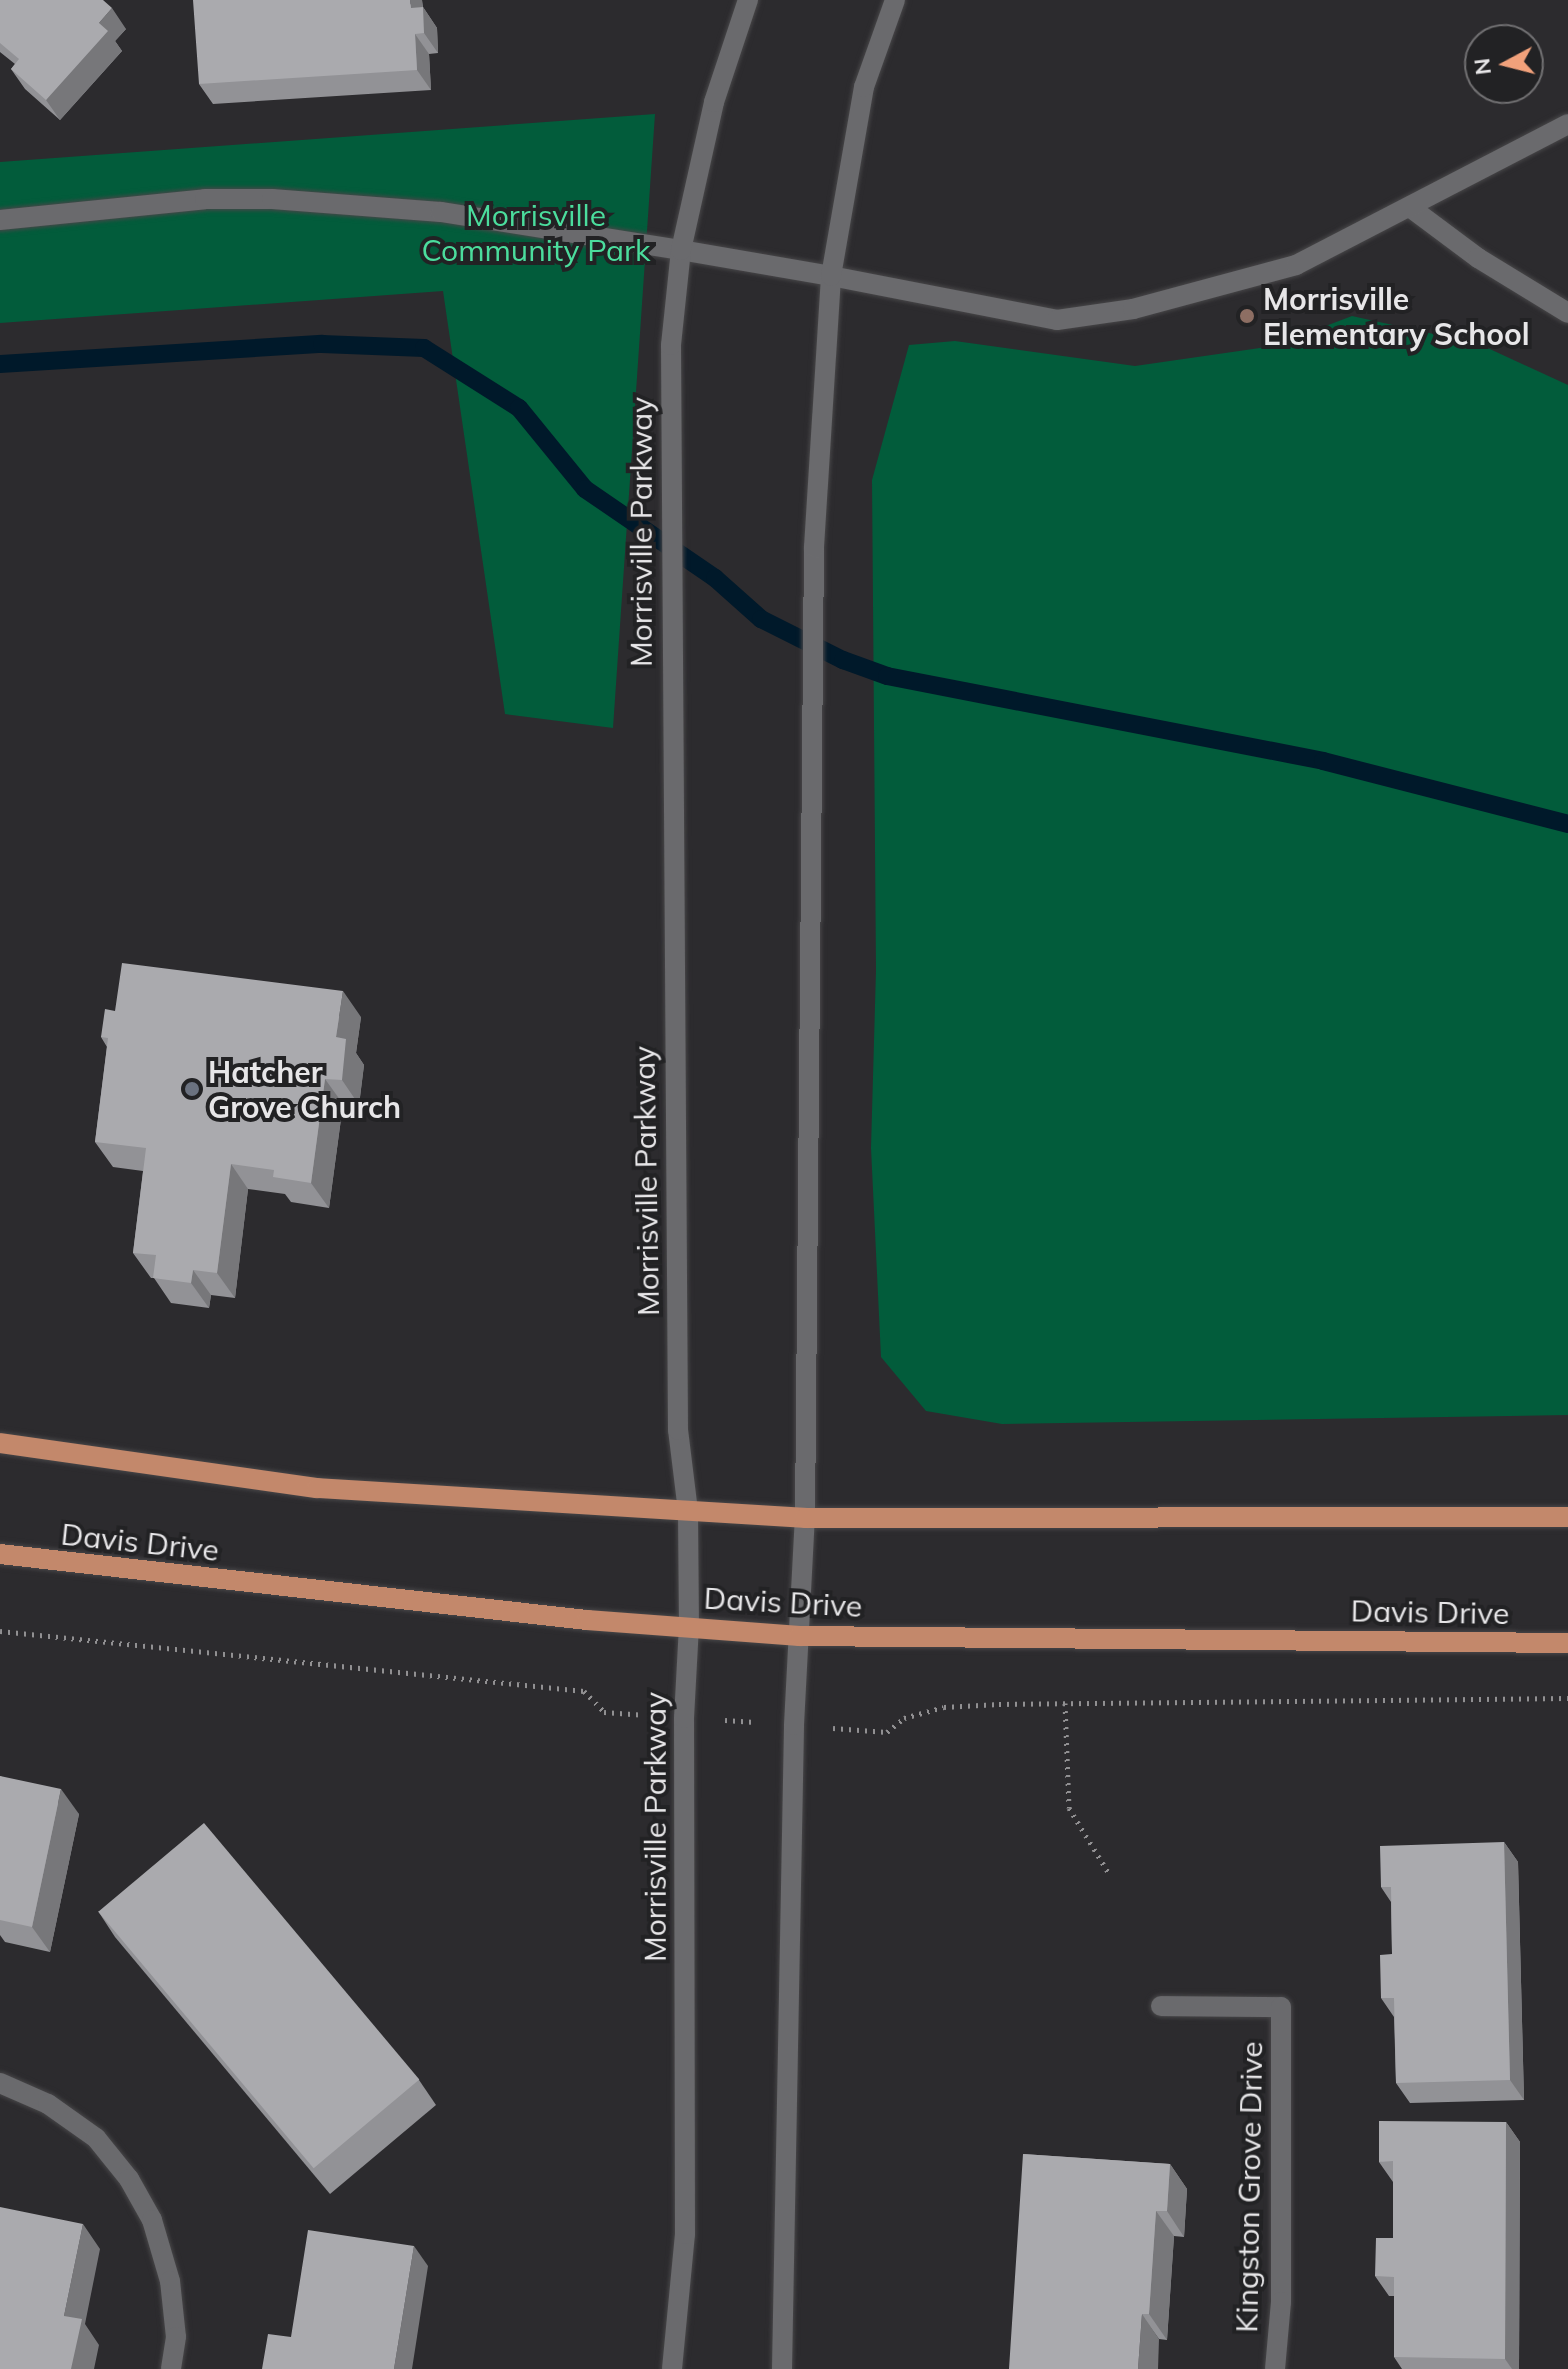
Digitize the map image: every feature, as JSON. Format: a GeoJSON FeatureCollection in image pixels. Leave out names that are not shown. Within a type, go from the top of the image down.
{"type":"FeatureCollection","features":[{"type":"Feature","properties":{"kind":"main road","name":"Morrisville Parkway"},"geometry":{"type":"LineString","coordinates":[[672,2369],[685,2234],[684,1718],[689,1627],[688,1511],[678,1430],[671,345],[681,250],[714,102],[748,0]]}},
{"type":"Feature","properties":{"kind":"main road"},"geometry":{"type":"LineString","coordinates":[[782,2369],[794,1725],[805,1518],[814,547],[831,276],[864,87],[895,0]]}},
{"type":"Feature","properties":{"kind":"main road"},"geometry":{"type":"LineString","coordinates":[[0,220],[205,199],[272,199],[441,212],[831,276],[1057,320],[1133,309],[1296,265],[1568,124]]}},
{"type":"Feature","properties":{"kind":"main road"},"geometry":{"type":"LineString","coordinates":[[1411,208],[1478,258],[1568,313]]}},
{"type":"Feature","properties":{"kind":"main road"},"geometry":{"type":"LineString","coordinates":[[0,1443],[317,1488],[805,1518],[1568,1517]]}},
{"type":"Feature","properties":{"kind":"main road","name":"Davis Drive"},"geometry":{"type":"LineString","coordinates":[[0,1554],[799,1636],[1568,1643]]}},
{"type":"Feature","properties":{"kind":"main road","name":"Kingston Grove Drive"},"geometry":{"type":"LineString","coordinates":[[1161,2006],[1281,2007],[1281,2302],[1275,2369]]}},
{"type":"Feature","properties":{"kind":"main road"},"geometry":{"type":"LineString","coordinates":[[0,2083],[48,2104],[96,2138],[129,2179],[152,2220],[170,2281],[176,2337],[171,2369]]}},
{"type":"Feature","properties":{"kind":"path"},"geometry":{"type":"LineString","coordinates":[[0,1631],[584,1691],[604,1712],[887,1732],[904,1718],[944,1707],[1568,1698]]}},
{"type":"Feature","properties":{"kind":"path"},"geometry":{"type":"LineString","coordinates":[[1065,1703],[1069,1808],[1108,1872]]}},
{"type":"Feature","properties":{"kind":"green space","name":"Morrisville Community Park"},"geometry":{"type":"Polygon","coordinates":[[[655,114],[613,728],[505,714],[443,291],[0,323],[0,162],[655,114]]]}},
{"type":"Feature","properties":{"kind":"green space"},"geometry":{"type":"Polygon","coordinates":[[[1352,316],[1479,344],[1568,385],[1568,1415],[1002,1424],[926,1411],[881,1357],[871,1148],[876,970],[872,480],[909,345],[955,341],[1135,366],[1273,346],[1352,316]]]}},
{"type":"Feature","properties":{"kind":"building"},"geometry":{"type":"Polygon","coordinates":[[[0,0],[103,0],[112,8],[99,23],[108,31],[46,100],[11,69],[19,59],[0,43],[0,0]]]}},
{"type":"Feature","properties":{"kind":"building"},"geometry":{"type":"Polygon","coordinates":[[[193,0],[410,0],[411,8],[423,7],[424,33],[415,34],[417,70],[199,84],[193,0]]]}},
{"type":"Feature","properties":{"kind":"building"},"geometry":{"type":"Polygon","coordinates":[[[122,963],[343,991],[336,1037],[346,1039],[342,1080],[325,1079],[311,1183],[273,1177],[274,1170],[231,1164],[217,1273],[193,1270],[191,1283],[153,1278],[156,1255],[133,1253],[146,1148],[95,1142],[108,1038],[101,1037],[105,1009],[115,1011],[122,963]]]}},
{"type":"Feature","properties":{"kind":"building"},"geometry":{"type":"Polygon","coordinates":[[[0,1776],[61,1789],[32,1927],[0,1920],[0,1776]]]}},
{"type":"Feature","properties":{"kind":"building"},"geometry":{"type":"Polygon","coordinates":[[[204,1823],[419,2080],[314,2168],[98,1912],[204,1823]]]}},
{"type":"Feature","properties":{"kind":"building"},"geometry":{"type":"Polygon","coordinates":[[[1504,1842],[1510,2080],[1396,2083],[1394,1998],[1381,1998],[1380,1955],[1392,1954],[1391,1887],[1381,1887],[1380,1846],[1504,1842]]]}},
{"type":"Feature","properties":{"kind":"building"},"geometry":{"type":"Polygon","coordinates":[[[1379,2121],[1506,2122],[1505,2359],[1394,2357],[1394,2277],[1375,2276],[1376,2238],[1393,2238],[1393,2161],[1379,2162],[1379,2121]]]}},
{"type":"Feature","properties":{"kind":"building"},"geometry":{"type":"Polygon","coordinates":[[[1023,2154],[1170,2164],[1167,2211],[1156,2211],[1149,2314],[1142,2314],[1138,2369],[1009,2369],[1023,2154]]]}},
{"type":"Feature","properties":{"kind":"building"},"geometry":{"type":"Polygon","coordinates":[[[0,2207],[83,2224],[64,2316],[82,2319],[71,2369],[0,2369],[0,2207]]]}},
{"type":"Feature","properties":{"kind":"building"},"geometry":{"type":"Polygon","coordinates":[[[308,2230],[414,2246],[394,2369],[262,2369],[268,2334],[291,2337],[308,2230]]]}},
{"type":"Feature","properties":{"kind":"waterway"},"geometry":{"type":"LineString","coordinates":[[0,364],[322,344],[424,348],[519,408],[585,489],[715,578],[761,619],[843,660],[887,676],[1323,761],[1568,824]]}},
{"type":"Feature","properties":{"kind":"place","name":"Morrisville Elementary School"},"geometry":{"type":"Point","coordinates":[1247,316]}},
{"type":"Feature","properties":{"kind":"place","name":"Hatcher Grove Church"},"geometry":{"type":"Point","coordinates":[192,1089]}}]}
